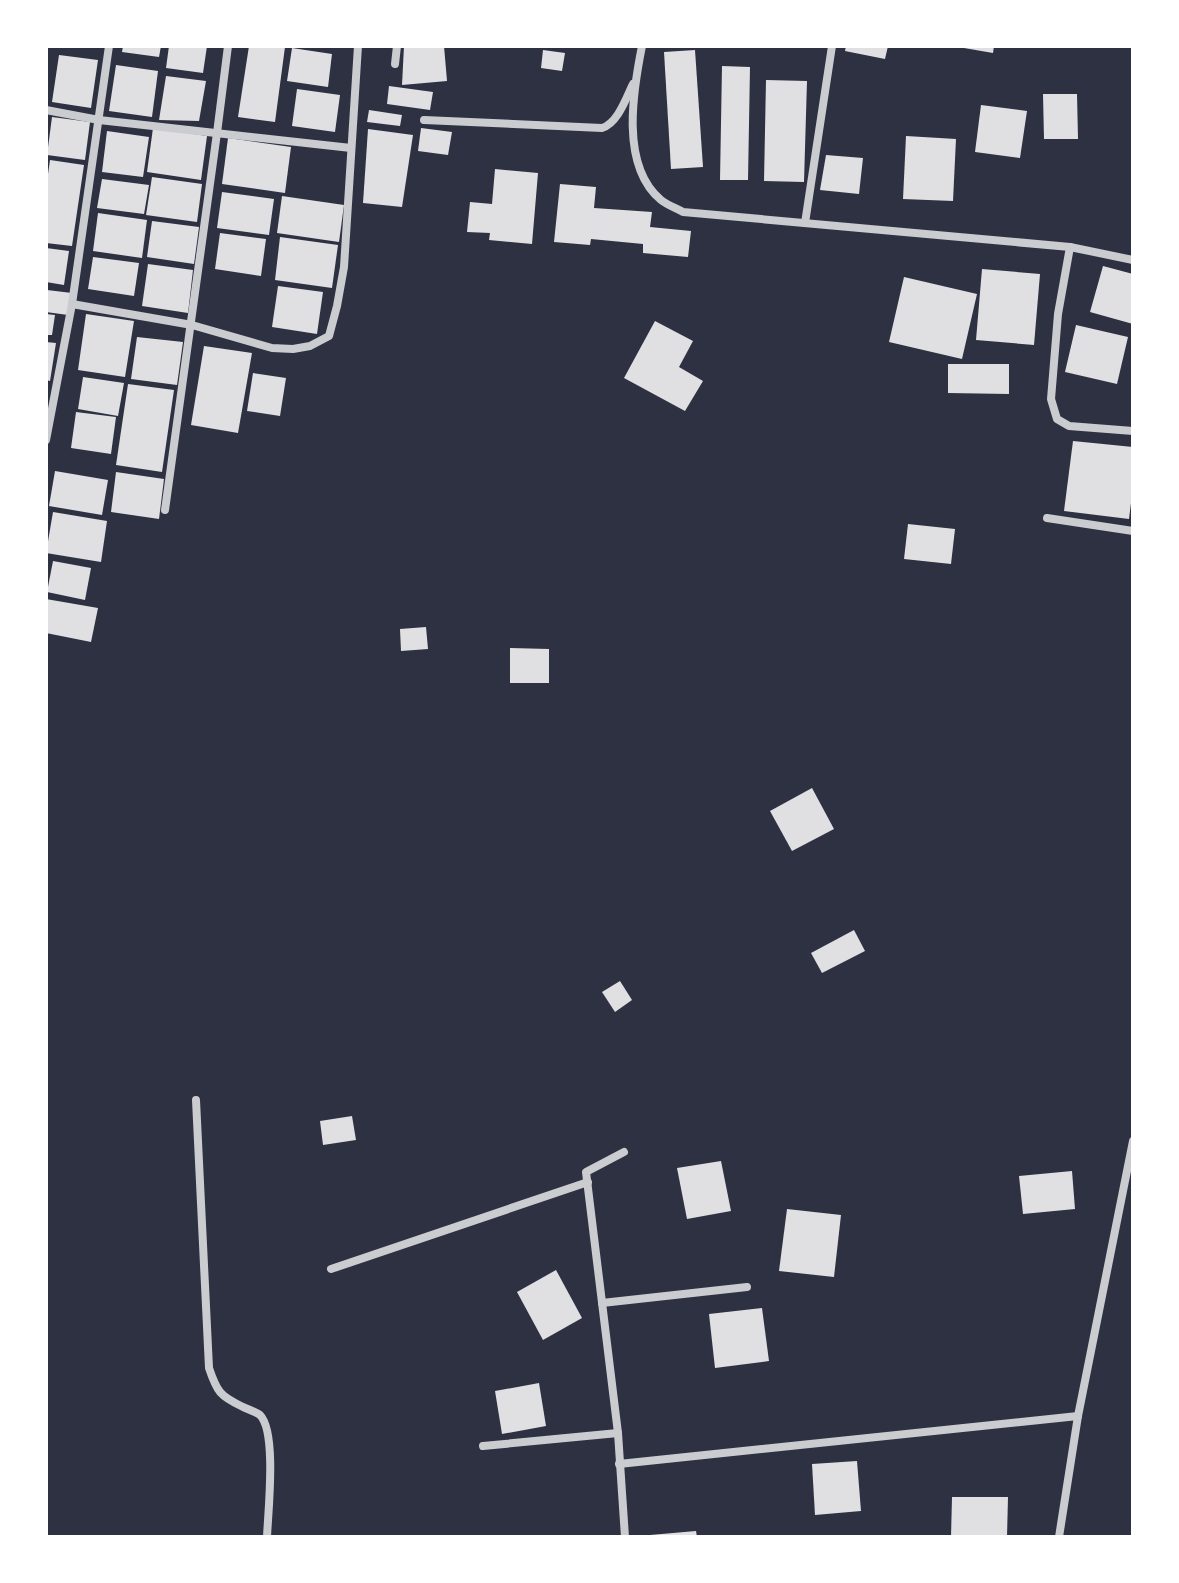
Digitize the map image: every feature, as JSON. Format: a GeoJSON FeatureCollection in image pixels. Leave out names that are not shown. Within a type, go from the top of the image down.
{"type":"FeatureCollection","features":[{"type":"Feature","properties":{"kind":"street"},"geometry":{"type":"LineString","coordinates":[[46,440],[72,304],[109,46]]}},
{"type":"Feature","properties":{"kind":"street"},"geometry":{"type":"LineString","coordinates":[[165,510],[228,46]]}},
{"type":"Feature","properties":{"kind":"street"},"geometry":{"type":"LineString","coordinates":[[72,304],[192,325],[272,348],[310,346],[329,336],[344,267],[358,46]]}},
{"type":"Feature","properties":{"kind":"street"},"geometry":{"type":"LineString","coordinates":[[395,64],[397,46]]}},
{"type":"Feature","properties":{"kind":"street"},"geometry":{"type":"LineString","coordinates":[[642,46],[635,80],[635,156],[645,180],[661,200],[683,212],[1070,247],[1133,260]]}},
{"type":"Feature","properties":{"kind":"street"},"geometry":{"type":"LineString","coordinates":[[805,223],[832,46]]}},
{"type":"Feature","properties":{"kind":"street"},"geometry":{"type":"LineString","coordinates":[[424,120],[602,128],[615,117],[635,80]]}},
{"type":"Feature","properties":{"kind":"street"},"geometry":{"type":"LineString","coordinates":[[46,110],[99,120],[351,148]]}},
{"type":"Feature","properties":{"kind":"street"},"geometry":{"type":"LineString","coordinates":[[1070,247],[1058,314],[1051,399],[1057,419],[1069,426],[1133,431]]}},
{"type":"Feature","properties":{"kind":"street"},"geometry":{"type":"LineString","coordinates":[[1047,518],[1133,531]]}},
{"type":"Feature","properties":{"kind":"street"},"geometry":{"type":"LineString","coordinates":[[196,1100],[209,1368],[216,1390],[228,1401],[260,1415],[268,1427],[267,1537]]}},
{"type":"Feature","properties":{"kind":"street"},"geometry":{"type":"LineString","coordinates":[[1059,1537],[1078,1416],[1133,1141]]}},
{"type":"Feature","properties":{"kind":"street"},"geometry":{"type":"LineString","coordinates":[[624,1152],[586,1172],[618,1433],[625,1537]]}},
{"type":"Feature","properties":{"kind":"street"},"geometry":{"type":"LineString","coordinates":[[331,1269],[588,1182]]}},
{"type":"Feature","properties":{"kind":"street"},"geometry":{"type":"LineString","coordinates":[[602,1303],[747,1287]]}},
{"type":"Feature","properties":{"kind":"street"},"geometry":{"type":"LineString","coordinates":[[619,1464],[1078,1416]]}},
{"type":"Feature","properties":{"kind":"street"},"geometry":{"type":"LineString","coordinates":[[483,1446],[618,1433]]}},
{"type":"Feature","properties":{"kind":"building"},"geometry":{"type":"Polygon","coordinates":[[[123,46],[161,46],[159,57],[122,52],[123,46]]]}},
{"type":"Feature","properties":{"kind":"building"},"geometry":{"type":"Polygon","coordinates":[[[169,46],[207,46],[203,73],[166,68],[169,46]]]}},
{"type":"Feature","properties":{"kind":"building"},"geometry":{"type":"Polygon","coordinates":[[[249,46],[285,47],[275,122],[238,117],[249,46]]]}},
{"type":"Feature","properties":{"kind":"building"},"geometry":{"type":"Polygon","coordinates":[[[404,46],[444,46],[447,81],[402,85],[404,46]]]}},
{"type":"Feature","properties":{"kind":"building"},"geometry":{"type":"Polygon","coordinates":[[[846,46],[888,46],[885,59],[845,51],[846,46]]]}},
{"type":"Feature","properties":{"kind":"building"},"geometry":{"type":"Polygon","coordinates":[[[964,46],[994,46],[993,53],[964,46]]]}},
{"type":"Feature","properties":{"kind":"building"},"geometry":{"type":"Polygon","coordinates":[[[292,48],[332,54],[328,87],[287,81],[292,48]]]}},
{"type":"Feature","properties":{"kind":"building"},"geometry":{"type":"Polygon","coordinates":[[[543,50],[565,53],[562,71],[541,68],[543,50]]]}},
{"type":"Feature","properties":{"kind":"building"},"geometry":{"type":"Polygon","coordinates":[[[695,50],[703,167],[671,169],[664,52],[695,50]]]}},
{"type":"Feature","properties":{"kind":"building"},"geometry":{"type":"Polygon","coordinates":[[[59,55],[98,60],[91,108],[52,102],[59,55]]]}},
{"type":"Feature","properties":{"kind":"building"},"geometry":{"type":"Polygon","coordinates":[[[116,65],[158,71],[152,117],[109,111],[116,65]]]}},
{"type":"Feature","properties":{"kind":"building"},"geometry":{"type":"Polygon","coordinates":[[[722,66],[750,67],[748,180],[720,180],[722,66]]]}},
{"type":"Feature","properties":{"kind":"building"},"geometry":{"type":"Polygon","coordinates":[[[166,76],[206,81],[199,121],[159,120],[166,76]]]}},
{"type":"Feature","properties":{"kind":"building"},"geometry":{"type":"Polygon","coordinates":[[[766,80],[807,81],[804,182],[764,181],[766,80]]]}},
{"type":"Feature","properties":{"kind":"building"},"geometry":{"type":"Polygon","coordinates":[[[389,86],[433,92],[430,110],[387,104],[389,86]]]}},
{"type":"Feature","properties":{"kind":"building"},"geometry":{"type":"Polygon","coordinates":[[[297,89],[340,95],[335,132],[292,126],[297,89]]]}},
{"type":"Feature","properties":{"kind":"building"},"geometry":{"type":"Polygon","coordinates":[[[1043,94],[1077,94],[1078,139],[1044,139],[1043,94]]]}},
{"type":"Feature","properties":{"kind":"building"},"geometry":{"type":"Polygon","coordinates":[[[981,105],[1027,111],[1020,158],[975,152],[981,105]]]}},
{"type":"Feature","properties":{"kind":"building"},"geometry":{"type":"Polygon","coordinates":[[[369,110],[402,115],[400,126],[367,122],[369,110]]]}},
{"type":"Feature","properties":{"kind":"building"},"geometry":{"type":"Polygon","coordinates":[[[52,117],[90,122],[85,160],[47,155],[52,117]]]}},
{"type":"Feature","properties":{"kind":"building"},"geometry":{"type":"Polygon","coordinates":[[[153,128],[207,136],[201,180],[147,172],[153,128]]]}},
{"type":"Feature","properties":{"kind":"building"},"geometry":{"type":"Polygon","coordinates":[[[421,128],[452,132],[448,155],[418,151],[421,128]]]}},
{"type":"Feature","properties":{"kind":"building"},"geometry":{"type":"Polygon","coordinates":[[[368,129],[413,135],[402,207],[363,203],[368,129]]]}},
{"type":"Feature","properties":{"kind":"building"},"geometry":{"type":"Polygon","coordinates":[[[107,131],[149,137],[143,177],[102,172],[107,131]]]}},
{"type":"Feature","properties":{"kind":"building"},"geometry":{"type":"Polygon","coordinates":[[[906,136],[956,139],[953,201],[903,199],[906,136]]]}},
{"type":"Feature","properties":{"kind":"building"},"geometry":{"type":"Polygon","coordinates":[[[228,138],[291,147],[285,193],[222,184],[228,138]]]}},
{"type":"Feature","properties":{"kind":"building"},"geometry":{"type":"Polygon","coordinates":[[[826,155],[863,158],[859,194],[820,190],[826,155]]]}},
{"type":"Feature","properties":{"kind":"building"},"geometry":{"type":"Polygon","coordinates":[[[50,160],[84,165],[72,246],[46,243],[46,188],[50,160]]]}},
{"type":"Feature","properties":{"kind":"building"},"geometry":{"type":"Polygon","coordinates":[[[495,169],[538,173],[532,244],[489,240],[490,233],[467,232],[470,202],[492,204],[495,169]]]}},
{"type":"Feature","properties":{"kind":"building"},"geometry":{"type":"Polygon","coordinates":[[[152,177],[202,184],[197,222],[146,215],[152,177]]]}},
{"type":"Feature","properties":{"kind":"building"},"geometry":{"type":"Polygon","coordinates":[[[102,179],[149,185],[144,214],[97,208],[102,179]]]}},
{"type":"Feature","properties":{"kind":"building"},"geometry":{"type":"Polygon","coordinates":[[[560,184],[596,187],[594,208],[652,212],[650,227],[691,231],[688,257],[643,253],[643,244],[591,239],[590,245],[554,242],[560,184]]]}},
{"type":"Feature","properties":{"kind":"building"},"geometry":{"type":"Polygon","coordinates":[[[222,192],[274,199],[269,235],[217,228],[222,192]]]}},
{"type":"Feature","properties":{"kind":"building"},"geometry":{"type":"Polygon","coordinates":[[[282,196],[344,205],[339,242],[277,233],[282,196]]]}},
{"type":"Feature","properties":{"kind":"building"},"geometry":{"type":"Polygon","coordinates":[[[98,213],[147,220],[142,258],[93,251],[98,213]]]}},
{"type":"Feature","properties":{"kind":"building"},"geometry":{"type":"Polygon","coordinates":[[[152,221],[199,227],[194,264],[147,257],[152,221]]]}},
{"type":"Feature","properties":{"kind":"building"},"geometry":{"type":"Polygon","coordinates":[[[220,233],[266,239],[261,276],[215,269],[220,233]]]}},
{"type":"Feature","properties":{"kind":"building"},"geometry":{"type":"Polygon","coordinates":[[[280,237],[338,245],[332,288],[275,280],[280,237]]]}},
{"type":"Feature","properties":{"kind":"building"},"geometry":{"type":"Polygon","coordinates":[[[46,248],[69,251],[64,285],[46,282],[46,248]]]}},
{"type":"Feature","properties":{"kind":"building"},"geometry":{"type":"Polygon","coordinates":[[[93,257],[139,263],[134,296],[88,289],[93,257]]]}},
{"type":"Feature","properties":{"kind":"building"},"geometry":{"type":"Polygon","coordinates":[[[148,264],[193,270],[188,313],[142,306],[148,264]]]}},
{"type":"Feature","properties":{"kind":"building"},"geometry":{"type":"Polygon","coordinates":[[[1103,266],[1133,274],[1133,324],[1090,312],[1103,266]]]}},
{"type":"Feature","properties":{"kind":"building"},"geometry":{"type":"Polygon","coordinates":[[[982,269],[1040,274],[1034,345],[976,340],[982,269]]]}},
{"type":"Feature","properties":{"kind":"building"},"geometry":{"type":"Polygon","coordinates":[[[904,277],[977,294],[962,359],[889,342],[904,277]]]}},
{"type":"Feature","properties":{"kind":"building"},"geometry":{"type":"Polygon","coordinates":[[[278,286],[323,292],[317,334],[272,327],[278,286]]]}},
{"type":"Feature","properties":{"kind":"building"},"geometry":{"type":"Polygon","coordinates":[[[47,290],[72,293],[68,315],[46,312],[47,290]]]}},
{"type":"Feature","properties":{"kind":"building"},"geometry":{"type":"Polygon","coordinates":[[[46,314],[55,315],[52,335],[46,335],[46,314]]]}},
{"type":"Feature","properties":{"kind":"building"},"geometry":{"type":"Polygon","coordinates":[[[86,314],[134,321],[125,377],[78,370],[86,314]]]}},
{"type":"Feature","properties":{"kind":"building"},"geometry":{"type":"Polygon","coordinates":[[[655,321],[693,341],[679,367],[703,381],[685,411],[624,378],[655,321]]]}},
{"type":"Feature","properties":{"kind":"building"},"geometry":{"type":"Polygon","coordinates":[[[1076,325],[1128,337],[1117,384],[1065,372],[1076,325]]]}},
{"type":"Feature","properties":{"kind":"building"},"geometry":{"type":"Polygon","coordinates":[[[137,337],[183,342],[177,385],[131,379],[137,337]]]}},
{"type":"Feature","properties":{"kind":"building"},"geometry":{"type":"Polygon","coordinates":[[[46,342],[56,343],[50,381],[46,380],[46,342]]]}},
{"type":"Feature","properties":{"kind":"building"},"geometry":{"type":"Polygon","coordinates":[[[204,346],[252,353],[238,433],[191,425],[204,346]]]}},
{"type":"Feature","properties":{"kind":"building"},"geometry":{"type":"Polygon","coordinates":[[[948,364],[1009,364],[1009,394],[948,393],[948,364]]]}},
{"type":"Feature","properties":{"kind":"building"},"geometry":{"type":"Polygon","coordinates":[[[253,373],[286,378],[280,416],[247,411],[253,373]]]}},
{"type":"Feature","properties":{"kind":"building"},"geometry":{"type":"Polygon","coordinates":[[[83,377],[124,383],[118,416],[78,409],[83,377]]]}},
{"type":"Feature","properties":{"kind":"building"},"geometry":{"type":"Polygon","coordinates":[[[128,384],[174,390],[162,472],[116,465],[128,384]]]}},
{"type":"Feature","properties":{"kind":"building"},"geometry":{"type":"Polygon","coordinates":[[[76,412],[116,417],[111,454],[71,448],[76,412]]]}},
{"type":"Feature","properties":{"kind":"building"},"geometry":{"type":"Polygon","coordinates":[[[1073,441],[1133,447],[1129,519],[1064,511],[1073,441]]]}},
{"type":"Feature","properties":{"kind":"building"},"geometry":{"type":"Polygon","coordinates":[[[55,471],[108,480],[102,515],[49,506],[55,471]]]}},
{"type":"Feature","properties":{"kind":"building"},"geometry":{"type":"Polygon","coordinates":[[[116,472],[164,479],[159,519],[111,512],[116,472]]]}},
{"type":"Feature","properties":{"kind":"building"},"geometry":{"type":"Polygon","coordinates":[[[53,512],[107,521],[101,562],[46,553],[53,512]]]}},
{"type":"Feature","properties":{"kind":"building"},"geometry":{"type":"Polygon","coordinates":[[[908,524],[955,529],[951,564],[904,559],[908,524]]]}},
{"type":"Feature","properties":{"kind":"building"},"geometry":{"type":"Polygon","coordinates":[[[53,561],[91,568],[85,600],[47,592],[53,561]]]}},
{"type":"Feature","properties":{"kind":"building"},"geometry":{"type":"Polygon","coordinates":[[[46,599],[98,608],[91,642],[46,633],[46,599]]]}},
{"type":"Feature","properties":{"kind":"building"},"geometry":{"type":"Polygon","coordinates":[[[426,627],[428,649],[401,651],[400,629],[426,627]]]}},
{"type":"Feature","properties":{"kind":"building"},"geometry":{"type":"Polygon","coordinates":[[[510,648],[549,649],[549,683],[510,683],[510,648]]]}},
{"type":"Feature","properties":{"kind":"building"},"geometry":{"type":"Polygon","coordinates":[[[812,788],[834,829],[792,851],[770,811],[812,788]]]}},
{"type":"Feature","properties":{"kind":"building"},"geometry":{"type":"Polygon","coordinates":[[[854,930],[865,951],[822,973],[811,953],[854,930]]]}},
{"type":"Feature","properties":{"kind":"building"},"geometry":{"type":"Polygon","coordinates":[[[620,981],[632,1000],[615,1012],[602,992],[620,981]]]}},
{"type":"Feature","properties":{"kind":"building"},"geometry":{"type":"Polygon","coordinates":[[[352,1116],[356,1140],[323,1145],[320,1121],[352,1116]]]}},
{"type":"Feature","properties":{"kind":"building"},"geometry":{"type":"Polygon","coordinates":[[[721,1161],[731,1211],[687,1219],[677,1168],[721,1161]]]}},
{"type":"Feature","properties":{"kind":"building"},"geometry":{"type":"Polygon","coordinates":[[[1072,1171],[1075,1209],[1023,1214],[1019,1176],[1072,1171]]]}},
{"type":"Feature","properties":{"kind":"building"},"geometry":{"type":"Polygon","coordinates":[[[787,1209],[841,1215],[834,1277],[779,1271],[787,1209]]]}},
{"type":"Feature","properties":{"kind":"building"},"geometry":{"type":"Polygon","coordinates":[[[556,1270],[582,1318],[543,1340],[517,1292],[556,1270]]]}},
{"type":"Feature","properties":{"kind":"building"},"geometry":{"type":"Polygon","coordinates":[[[762,1308],[769,1361],[715,1368],[709,1314],[762,1308]]]}},
{"type":"Feature","properties":{"kind":"building"},"geometry":{"type":"Polygon","coordinates":[[[539,1383],[546,1426],[502,1434],[495,1391],[539,1383]]]}},
{"type":"Feature","properties":{"kind":"building"},"geometry":{"type":"Polygon","coordinates":[[[857,1461],[861,1511],[815,1515],[812,1464],[857,1461]]]}},
{"type":"Feature","properties":{"kind":"building"},"geometry":{"type":"Polygon","coordinates":[[[952,1497],[1008,1497],[1007,1537],[951,1537],[952,1497]]]}},
{"type":"Feature","properties":{"kind":"building"},"geometry":{"type":"Polygon","coordinates":[[[696,1531],[697,1537],[650,1537],[650,1535],[696,1531]]]}}]}
